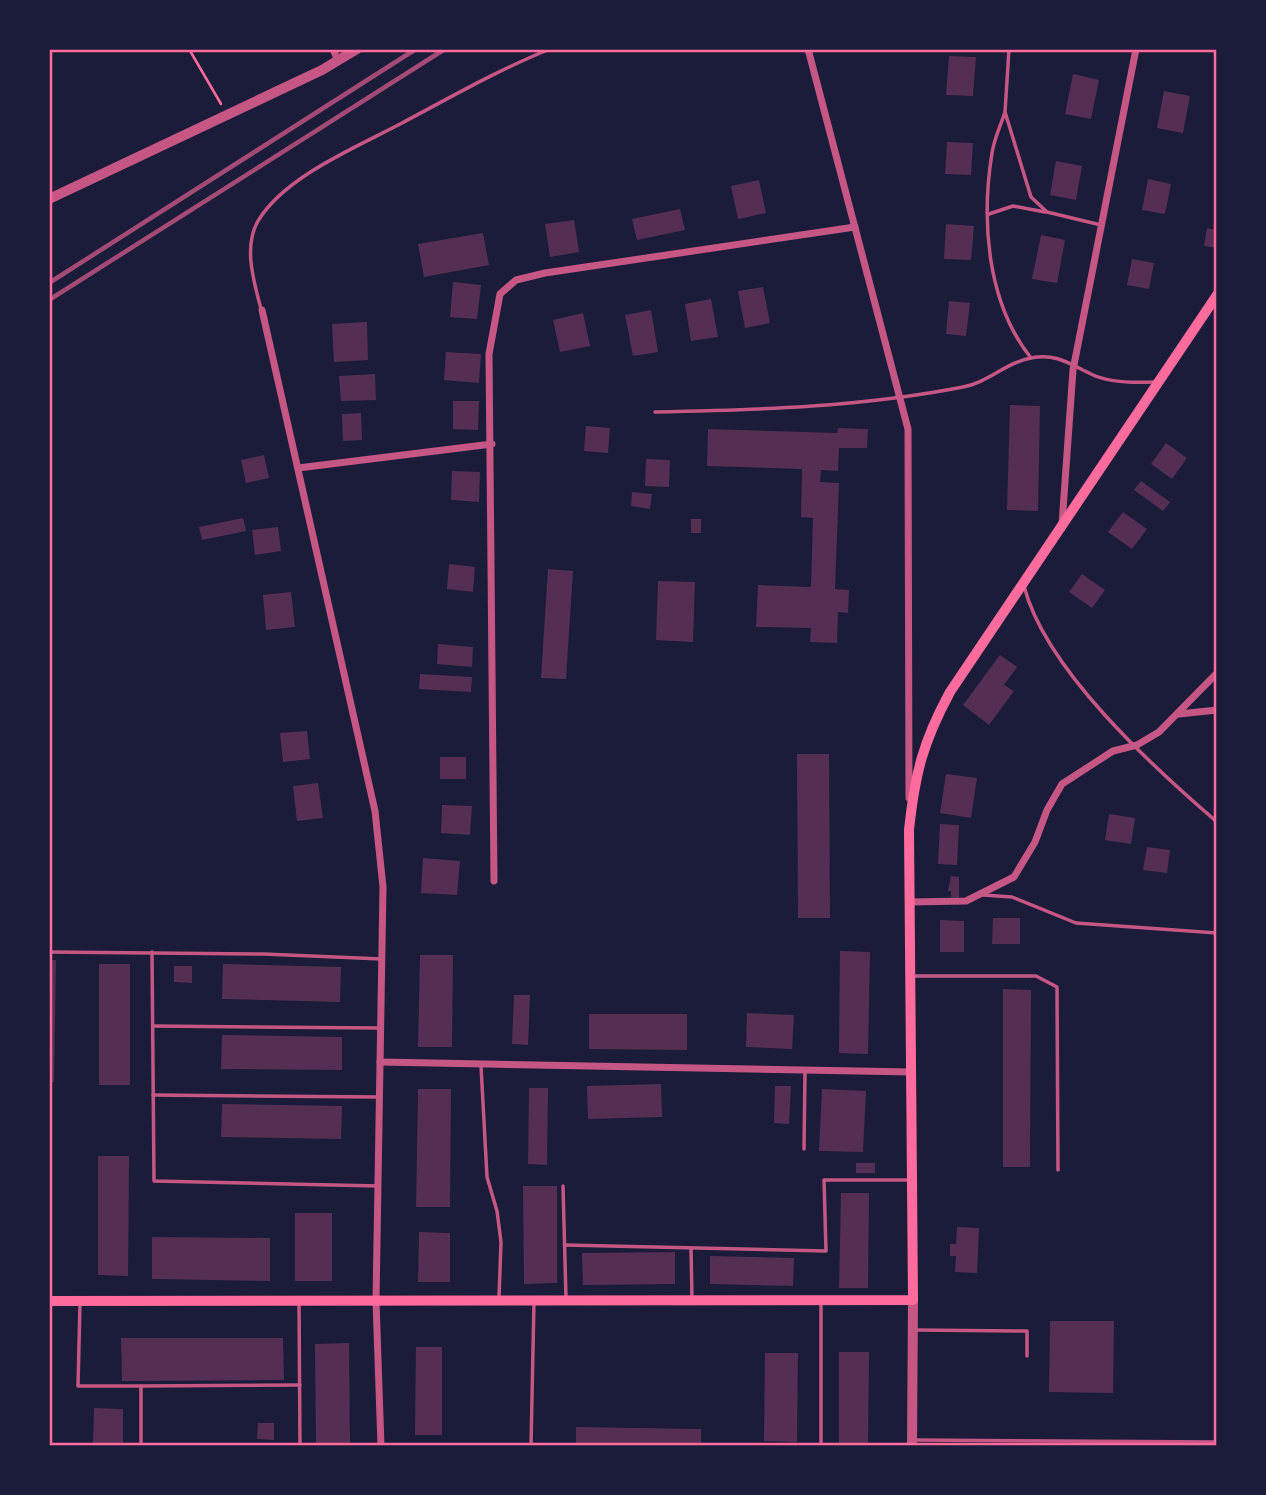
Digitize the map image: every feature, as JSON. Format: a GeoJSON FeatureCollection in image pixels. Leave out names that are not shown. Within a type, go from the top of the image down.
{"type":"FeatureCollection","features":[{"type":"Feature","properties":{"kind":"main road"},"geometry":{"type":"LineString","coordinates":[[49,1301],[913,1300],[909,830],[915,775],[929,732],[950,692],[1217,295]]}},
{"type":"Feature","properties":{"kind":"street"},"geometry":{"type":"LineString","coordinates":[[333,49],[338,61]]}},
{"type":"Feature","properties":{"kind":"street"},"geometry":{"type":"LineString","coordinates":[[49,199],[338,61],[357,49]]}},
{"type":"Feature","properties":{"kind":"street"},"geometry":{"type":"LineString","coordinates":[[808,49],[908,429],[909,830]]}},
{"type":"Feature","properties":{"kind":"street"},"geometry":{"type":"LineString","coordinates":[[1062,524],[1074,363],[1136,49]]}},
{"type":"Feature","properties":{"kind":"street"},"geometry":{"type":"LineString","coordinates":[[494,881],[492,444],[489,354],[500,293],[516,280],[666,253],[855,227]]}},
{"type":"Feature","properties":{"kind":"street"},"geometry":{"type":"LineString","coordinates":[[262,310],[375,811],[383,887],[376,1301],[380,1446]]}},
{"type":"Feature","properties":{"kind":"street"},"geometry":{"type":"LineString","coordinates":[[298,468],[492,444]]}},
{"type":"Feature","properties":{"kind":"street"},"geometry":{"type":"LineString","coordinates":[[910,902],[966,901],[983,895],[1014,877],[1035,842],[1047,810],[1062,784],[1113,751],[1137,745],[1180,714],[1217,673]]}},
{"type":"Feature","properties":{"kind":"street"},"geometry":{"type":"LineString","coordinates":[[1180,714],[1217,710]]}},
{"type":"Feature","properties":{"kind":"street"},"geometry":{"type":"LineString","coordinates":[[380,1062],[912,1072]]}},
{"type":"Feature","properties":{"kind":"street"},"geometry":{"type":"LineString","coordinates":[[912,1443],[913,1300]]}},
{"type":"Feature","properties":{"kind":"lane"},"geometry":{"type":"LineString","coordinates":[[262,310],[251,274],[252,246],[257,223],[274,199],[347,152],[496,71],[550,49]]}},
{"type":"Feature","properties":{"kind":"lane"},"geometry":{"type":"LineString","coordinates":[[1009,49],[1005,112],[992,152],[989,214],[995,290],[1015,338],[1031,358]]}},
{"type":"Feature","properties":{"kind":"lane"},"geometry":{"type":"LineString","coordinates":[[1005,112],[1031,197],[1047,212]]}},
{"type":"Feature","properties":{"kind":"lane"},"geometry":{"type":"LineString","coordinates":[[989,214],[1013,206],[1101,225]]}},
{"type":"Feature","properties":{"kind":"lane"},"geometry":{"type":"LineString","coordinates":[[654,412],[771,410],[900,398],[967,387],[1031,358],[1057,357],[1092,374],[1112,380],[1158,382]]}},
{"type":"Feature","properties":{"kind":"lane"},"geometry":{"type":"LineString","coordinates":[[1023,583],[1045,639],[1081,688],[1217,822]]}},
{"type":"Feature","properties":{"kind":"lane"},"geometry":{"type":"LineString","coordinates":[[983,895],[1012,897],[1076,923],[1217,933]]}},
{"type":"Feature","properties":{"kind":"lane"},"geometry":{"type":"LineString","coordinates":[[49,952],[382,959]]}},
{"type":"Feature","properties":{"kind":"lane"},"geometry":{"type":"LineString","coordinates":[[152,953],[154,1181],[378,1186]]}},
{"type":"Feature","properties":{"kind":"lane"},"geometry":{"type":"LineString","coordinates":[[911,976],[1036,976],[1057,988],[1058,1171]]}},
{"type":"Feature","properties":{"kind":"lane"},"geometry":{"type":"LineString","coordinates":[[153,1026],[380,1028]]}},
{"type":"Feature","properties":{"kind":"lane"},"geometry":{"type":"LineString","coordinates":[[481,1063],[488,1177],[497,1211],[501,1242],[499,1301]]}},
{"type":"Feature","properties":{"kind":"lane"},"geometry":{"type":"LineString","coordinates":[[804,1149],[805,1070]]}},
{"type":"Feature","properties":{"kind":"lane"},"geometry":{"type":"LineString","coordinates":[[153,1095],[379,1097]]}},
{"type":"Feature","properties":{"kind":"lane"},"geometry":{"type":"LineString","coordinates":[[565,1245],[825,1251],[824,1180],[913,1180]]}},
{"type":"Feature","properties":{"kind":"lane"},"geometry":{"type":"LineString","coordinates":[[564,1186],[566,1300]]}},
{"type":"Feature","properties":{"kind":"lane"},"geometry":{"type":"LineString","coordinates":[[691,1248],[692,1300]]}},
{"type":"Feature","properties":{"kind":"lane"},"geometry":{"type":"LineString","coordinates":[[821,1300],[821,1446]]}},
{"type":"Feature","properties":{"kind":"lane"},"geometry":{"type":"LineString","coordinates":[[80,1301],[78,1386],[300,1384]]}},
{"type":"Feature","properties":{"kind":"lane"},"geometry":{"type":"LineString","coordinates":[[299,1301],[300,1446]]}},
{"type":"Feature","properties":{"kind":"lane"},"geometry":{"type":"LineString","coordinates":[[531,1446],[534,1301]]}},
{"type":"Feature","properties":{"kind":"lane"},"geometry":{"type":"LineString","coordinates":[[913,1330],[1027,1331],[1027,1356]]}},
{"type":"Feature","properties":{"kind":"lane"},"geometry":{"type":"LineString","coordinates":[[141,1385],[141,1446]]}},
{"type":"Feature","properties":{"kind":"lane"},"geometry":{"type":"LineString","coordinates":[[912,1443],[1217,1441]]}},
{"type":"Feature","properties":{"kind":"path"},"geometry":{"type":"LineString","coordinates":[[189,49],[227,115]]}},
{"type":"Feature","properties":{"kind":"building"},"geometry":{"type":"Polygon","coordinates":[[[949,56],[976,57],[973,96],[946,95],[949,56]]]}},
{"type":"Feature","properties":{"kind":"building"},"geometry":{"type":"Polygon","coordinates":[[[1073,74],[1099,80],[1091,119],[1065,114],[1073,74]]]}},
{"type":"Feature","properties":{"kind":"building"},"geometry":{"type":"Polygon","coordinates":[[[1164,91],[1190,96],[1183,133],[1157,128],[1164,91]]]}},
{"type":"Feature","properties":{"kind":"building"},"geometry":{"type":"Polygon","coordinates":[[[947,142],[973,143],[971,175],[945,174],[947,142]]]}},
{"type":"Feature","properties":{"kind":"building"},"geometry":{"type":"Polygon","coordinates":[[[1056,161],[1082,166],[1076,200],[1050,195],[1056,161]]]}},
{"type":"Feature","properties":{"kind":"building"},"geometry":{"type":"Polygon","coordinates":[[[1148,179],[1171,184],[1165,214],[1142,210],[1148,179]]]}},
{"type":"Feature","properties":{"kind":"building"},"geometry":{"type":"Polygon","coordinates":[[[759,180],[766,213],[738,219],[731,186],[759,180]]]}},
{"type":"Feature","properties":{"kind":"building"},"geometry":{"type":"Polygon","coordinates":[[[680,209],[685,230],[637,240],[632,219],[680,209]]]}},
{"type":"Feature","properties":{"kind":"building"},"geometry":{"type":"Polygon","coordinates":[[[574,220],[579,252],[550,257],[545,224],[574,220]]]}},
{"type":"Feature","properties":{"kind":"building"},"geometry":{"type":"Polygon","coordinates":[[[946,224],[974,226],[971,260],[944,259],[946,224]]]}},
{"type":"Feature","properties":{"kind":"building"},"geometry":{"type":"Polygon","coordinates":[[[1207,228],[1217,230],[1217,248],[1204,246],[1207,228]]]}},
{"type":"Feature","properties":{"kind":"building"},"geometry":{"type":"Polygon","coordinates":[[[483,233],[489,265],[424,277],[418,244],[483,233]]]}},
{"type":"Feature","properties":{"kind":"building"},"geometry":{"type":"Polygon","coordinates":[[[1041,235],[1065,240],[1057,283],[1032,279],[1041,235]]]}},
{"type":"Feature","properties":{"kind":"building"},"geometry":{"type":"Polygon","coordinates":[[[1132,259],[1154,263],[1149,289],[1127,285],[1132,259]]]}},
{"type":"Feature","properties":{"kind":"building"},"geometry":{"type":"Polygon","coordinates":[[[453,282],[481,285],[477,319],[450,317],[453,282]]]}},
{"type":"Feature","properties":{"kind":"building"},"geometry":{"type":"Polygon","coordinates":[[[763,287],[770,323],[745,328],[738,291],[763,287]]]}},
{"type":"Feature","properties":{"kind":"building"},"geometry":{"type":"Polygon","coordinates":[[[711,299],[718,337],[691,341],[685,304],[711,299]]]}},
{"type":"Feature","properties":{"kind":"building"},"geometry":{"type":"Polygon","coordinates":[[[949,301],[970,303],[966,336],[946,334],[949,301]]]}},
{"type":"Feature","properties":{"kind":"building"},"geometry":{"type":"Polygon","coordinates":[[[651,310],[658,352],[633,356],[625,315],[651,310]]]}},
{"type":"Feature","properties":{"kind":"building"},"geometry":{"type":"Polygon","coordinates":[[[583,313],[590,346],[560,352],[553,320],[583,313]]]}},
{"type":"Feature","properties":{"kind":"building"},"geometry":{"type":"Polygon","coordinates":[[[367,322],[368,360],[334,362],[332,324],[367,322]]]}},
{"type":"Feature","properties":{"kind":"building"},"geometry":{"type":"Polygon","coordinates":[[[446,352],[481,354],[479,383],[444,380],[446,352]]]}},
{"type":"Feature","properties":{"kind":"building"},"geometry":{"type":"Polygon","coordinates":[[[375,374],[376,400],[341,401],[339,376],[375,374]]]}},
{"type":"Feature","properties":{"kind":"building"},"geometry":{"type":"Polygon","coordinates":[[[453,401],[479,401],[478,430],[453,429],[453,401]]]}},
{"type":"Feature","properties":{"kind":"building"},"geometry":{"type":"Polygon","coordinates":[[[1010,405],[1040,406],[1038,511],[1007,510],[1010,405]]]}},
{"type":"Feature","properties":{"kind":"building"},"geometry":{"type":"Polygon","coordinates":[[[361,413],[362,440],[343,441],[342,414],[361,413]]]}},
{"type":"Feature","properties":{"kind":"building"},"geometry":{"type":"Polygon","coordinates":[[[586,426],[610,428],[608,453],[584,451],[586,426]]]}},
{"type":"Feature","properties":{"kind":"building"},"geometry":{"type":"Polygon","coordinates":[[[838,428],[868,429],[867,448],[839,448],[838,471],[821,470],[820,482],[839,483],[835,589],[849,590],[848,613],[838,612],[837,643],[810,642],[811,628],[756,627],[758,585],[811,587],[813,518],[801,517],[802,469],[707,466],[708,429],[837,433],[838,428]]]}},
{"type":"Feature","properties":{"kind":"building"},"geometry":{"type":"Polygon","coordinates":[[[1166,443],[1187,458],[1172,479],[1151,464],[1166,443]]]}},
{"type":"Feature","properties":{"kind":"building"},"geometry":{"type":"Polygon","coordinates":[[[264,455],[269,478],[246,483],[241,460],[264,455]]]}},
{"type":"Feature","properties":{"kind":"building"},"geometry":{"type":"Polygon","coordinates":[[[646,459],[670,460],[669,487],[645,486],[646,459]]]}},
{"type":"Feature","properties":{"kind":"building"},"geometry":{"type":"Polygon","coordinates":[[[452,471],[480,472],[479,502],[451,500],[452,471]]]}},
{"type":"Feature","properties":{"kind":"building"},"geometry":{"type":"Polygon","coordinates":[[[1141,481],[1170,502],[1163,511],[1134,490],[1141,481]]]}},
{"type":"Feature","properties":{"kind":"building"},"geometry":{"type":"Polygon","coordinates":[[[632,492],[652,494],[650,509],[631,506],[632,492]]]}},
{"type":"Feature","properties":{"kind":"building"},"geometry":{"type":"Polygon","coordinates":[[[1123,512],[1147,529],[1132,549],[1108,532],[1123,512]]]}},
{"type":"Feature","properties":{"kind":"building"},"geometry":{"type":"Polygon","coordinates":[[[243,518],[246,531],[202,540],[199,527],[243,518]]]}},
{"type":"Feature","properties":{"kind":"building"},"geometry":{"type":"Polygon","coordinates":[[[691,519],[701,519],[701,533],[691,533],[691,519]]]}},
{"type":"Feature","properties":{"kind":"building"},"geometry":{"type":"Polygon","coordinates":[[[278,527],[281,551],[255,555],[252,530],[278,527]]]}},
{"type":"Feature","properties":{"kind":"building"},"geometry":{"type":"Polygon","coordinates":[[[449,564],[475,567],[473,592],[447,589],[449,564]]]}},
{"type":"Feature","properties":{"kind":"building"},"geometry":{"type":"Polygon","coordinates":[[[548,569],[573,571],[566,679],[541,678],[548,569]]]}},
{"type":"Feature","properties":{"kind":"building"},"geometry":{"type":"Polygon","coordinates":[[[1082,574],[1105,590],[1092,608],[1069,592],[1082,574]]]}},
{"type":"Feature","properties":{"kind":"building"},"geometry":{"type":"Polygon","coordinates":[[[658,581],[695,582],[693,642],[656,640],[658,581]]]}},
{"type":"Feature","properties":{"kind":"building"},"geometry":{"type":"Polygon","coordinates":[[[291,592],[295,627],[266,630],[263,595],[291,592]]]}},
{"type":"Feature","properties":{"kind":"building"},"geometry":{"type":"Polygon","coordinates":[[[438,644],[473,647],[472,667],[437,664],[438,644]]]}},
{"type":"Feature","properties":{"kind":"building"},"geometry":{"type":"Polygon","coordinates":[[[1000,655],[1017,667],[1004,685],[1014,691],[989,725],[963,705],[1000,655]]]}},
{"type":"Feature","properties":{"kind":"building"},"geometry":{"type":"Polygon","coordinates":[[[420,674],[472,677],[471,692],[419,689],[420,674]]]}},
{"type":"Feature","properties":{"kind":"building"},"geometry":{"type":"Polygon","coordinates":[[[307,731],[310,759],[283,762],[280,733],[307,731]]]}},
{"type":"Feature","properties":{"kind":"building"},"geometry":{"type":"Polygon","coordinates":[[[797,754],[829,754],[830,918],[798,918],[797,754]]]}},
{"type":"Feature","properties":{"kind":"building"},"geometry":{"type":"Polygon","coordinates":[[[440,757],[466,757],[466,779],[440,779],[440,757]]]}},
{"type":"Feature","properties":{"kind":"building"},"geometry":{"type":"Polygon","coordinates":[[[946,774],[977,778],[971,818],[940,813],[946,774]]]}},
{"type":"Feature","properties":{"kind":"building"},"geometry":{"type":"Polygon","coordinates":[[[318,783],[323,818],[297,821],[293,786],[318,783]]]}},
{"type":"Feature","properties":{"kind":"building"},"geometry":{"type":"Polygon","coordinates":[[[442,805],[472,806],[470,835],[441,833],[442,805]]]}},
{"type":"Feature","properties":{"kind":"building"},"geometry":{"type":"Polygon","coordinates":[[[1109,814],[1135,818],[1131,844],[1105,840],[1109,814]]]}},
{"type":"Feature","properties":{"kind":"building"},"geometry":{"type":"Polygon","coordinates":[[[940,824],[959,825],[957,865],[938,864],[940,824]]]}},
{"type":"Feature","properties":{"kind":"building"},"geometry":{"type":"Polygon","coordinates":[[[1147,847],[1170,850],[1167,873],[1143,870],[1147,847]]]}},
{"type":"Feature","properties":{"kind":"building"},"geometry":{"type":"Polygon","coordinates":[[[423,858],[460,861],[457,895],[421,893],[423,858]]]}},
{"type":"Feature","properties":{"kind":"building"},"geometry":{"type":"Polygon","coordinates":[[[951,876],[959,877],[959,898],[951,897],[951,891],[948,891],[951,876]]]}},
{"type":"Feature","properties":{"kind":"building"},"geometry":{"type":"Polygon","coordinates":[[[993,918],[1020,918],[1020,944],[992,944],[993,918]]]}},
{"type":"Feature","properties":{"kind":"building"},"geometry":{"type":"Polygon","coordinates":[[[940,920],[964,921],[964,952],[940,952],[940,920]]]}},
{"type":"Feature","properties":{"kind":"building"},"geometry":{"type":"Polygon","coordinates":[[[840,951],[870,952],[868,1054],[839,1053],[840,951]]]}},
{"type":"Feature","properties":{"kind":"building"},"geometry":{"type":"Polygon","coordinates":[[[420,955],[453,955],[452,1047],[418,1047],[420,955]]]}},
{"type":"Feature","properties":{"kind":"building"},"geometry":{"type":"Polygon","coordinates":[[[49,960],[56,960],[54,1082],[49,1082],[49,960]]]}},
{"type":"Feature","properties":{"kind":"building"},"geometry":{"type":"Polygon","coordinates":[[[99,964],[130,964],[130,1085],[99,1085],[99,964]]]}},
{"type":"Feature","properties":{"kind":"building"},"geometry":{"type":"Polygon","coordinates":[[[223,964],[341,967],[340,1002],[222,999],[223,964]]]}},
{"type":"Feature","properties":{"kind":"building"},"geometry":{"type":"Polygon","coordinates":[[[174,966],[192,966],[192,983],[174,982],[174,966]]]}},
{"type":"Feature","properties":{"kind":"building"},"geometry":{"type":"Polygon","coordinates":[[[1003,989],[1031,990],[1030,1167],[1003,1167],[1003,989]]]}},
{"type":"Feature","properties":{"kind":"building"},"geometry":{"type":"Polygon","coordinates":[[[514,995],[530,995],[528,1045],[512,1044],[514,995]]]}},
{"type":"Feature","properties":{"kind":"building"},"geometry":{"type":"Polygon","coordinates":[[[747,1013],[794,1015],[792,1049],[746,1047],[747,1013]]]}},
{"type":"Feature","properties":{"kind":"building"},"geometry":{"type":"Polygon","coordinates":[[[589,1014],[687,1014],[687,1050],[589,1049],[589,1014]]]}},
{"type":"Feature","properties":{"kind":"building"},"geometry":{"type":"Polygon","coordinates":[[[222,1035],[342,1037],[342,1070],[221,1069],[222,1035]]]}},
{"type":"Feature","properties":{"kind":"building"},"geometry":{"type":"Polygon","coordinates":[[[661,1084],[662,1117],[588,1119],[587,1086],[661,1084]]]}},
{"type":"Feature","properties":{"kind":"building"},"geometry":{"type":"Polygon","coordinates":[[[775,1086],[791,1086],[789,1124],[774,1123],[775,1086]]]}},
{"type":"Feature","properties":{"kind":"building"},"geometry":{"type":"Polygon","coordinates":[[[529,1088],[548,1088],[547,1165],[528,1164],[529,1088]]]}},
{"type":"Feature","properties":{"kind":"building"},"geometry":{"type":"Polygon","coordinates":[[[418,1089],[451,1089],[450,1207],[416,1207],[418,1089]]]}},
{"type":"Feature","properties":{"kind":"building"},"geometry":{"type":"Polygon","coordinates":[[[822,1089],[866,1091],[863,1152],[819,1151],[822,1089]]]}},
{"type":"Feature","properties":{"kind":"building"},"geometry":{"type":"Polygon","coordinates":[[[222,1104],[342,1106],[341,1139],[221,1137],[222,1104]]]}},
{"type":"Feature","properties":{"kind":"building"},"geometry":{"type":"Polygon","coordinates":[[[98,1156],[129,1156],[128,1276],[98,1275],[98,1156]]]}},
{"type":"Feature","properties":{"kind":"building"},"geometry":{"type":"Polygon","coordinates":[[[856,1163],[875,1163],[875,1173],[856,1173],[856,1163]]]}},
{"type":"Feature","properties":{"kind":"building"},"geometry":{"type":"Polygon","coordinates":[[[523,1186],[557,1186],[557,1283],[524,1284],[523,1186]]]}},
{"type":"Feature","properties":{"kind":"building"},"geometry":{"type":"Polygon","coordinates":[[[841,1193],[869,1193],[868,1288],[839,1288],[841,1193]]]}},
{"type":"Feature","properties":{"kind":"building"},"geometry":{"type":"Polygon","coordinates":[[[295,1213],[332,1213],[332,1281],[295,1281],[295,1213]]]}},
{"type":"Feature","properties":{"kind":"building"},"geometry":{"type":"Polygon","coordinates":[[[957,1227],[979,1228],[977,1273],[955,1272],[956,1256],[950,1256],[950,1244],[956,1244],[957,1227]]]}},
{"type":"Feature","properties":{"kind":"building"},"geometry":{"type":"Polygon","coordinates":[[[419,1232],[450,1233],[450,1282],[418,1282],[419,1232]]]}},
{"type":"Feature","properties":{"kind":"building"},"geometry":{"type":"Polygon","coordinates":[[[152,1237],[270,1238],[270,1281],[152,1279],[152,1237]]]}},
{"type":"Feature","properties":{"kind":"building"},"geometry":{"type":"Polygon","coordinates":[[[675,1252],[675,1284],[583,1285],[582,1253],[675,1252]]]}},
{"type":"Feature","properties":{"kind":"building"},"geometry":{"type":"Polygon","coordinates":[[[710,1256],[794,1258],[793,1286],[710,1284],[710,1256]]]}},
{"type":"Feature","properties":{"kind":"building"},"geometry":{"type":"Polygon","coordinates":[[[1050,1321],[1114,1321],[1113,1393],[1049,1392],[1050,1321]]]}},
{"type":"Feature","properties":{"kind":"building"},"geometry":{"type":"Polygon","coordinates":[[[121,1338],[283,1338],[284,1380],[122,1381],[121,1338]]]}},
{"type":"Feature","properties":{"kind":"building"},"geometry":{"type":"Polygon","coordinates":[[[349,1343],[350,1446],[316,1446],[315,1344],[349,1343]]]}},
{"type":"Feature","properties":{"kind":"building"},"geometry":{"type":"Polygon","coordinates":[[[416,1347],[442,1347],[442,1435],[415,1435],[416,1347]]]}},
{"type":"Feature","properties":{"kind":"building"},"geometry":{"type":"Polygon","coordinates":[[[839,1352],[869,1352],[868,1446],[839,1446],[839,1352]]]}},
{"type":"Feature","properties":{"kind":"building"},"geometry":{"type":"Polygon","coordinates":[[[765,1353],[798,1353],[797,1442],[764,1441],[765,1353]]]}},
{"type":"Feature","properties":{"kind":"building"},"geometry":{"type":"Polygon","coordinates":[[[94,1408],[123,1409],[123,1446],[93,1446],[94,1408]]]}},
{"type":"Feature","properties":{"kind":"building"},"geometry":{"type":"Polygon","coordinates":[[[258,1423],[274,1423],[274,1440],[257,1439],[258,1423]]]}},
{"type":"Feature","properties":{"kind":"building"},"geometry":{"type":"Polygon","coordinates":[[[576,1427],[701,1429],[701,1446],[595,1446],[595,1443],[576,1443],[576,1427]]]}},
{"type":"Feature","properties":{"kind":"railway"},"geometry":{"type":"LineString","coordinates":[[49,283],[416,49]]}},
{"type":"Feature","properties":{"kind":"railway"},"geometry":{"type":"LineString","coordinates":[[49,300],[445,49]]}}]}
